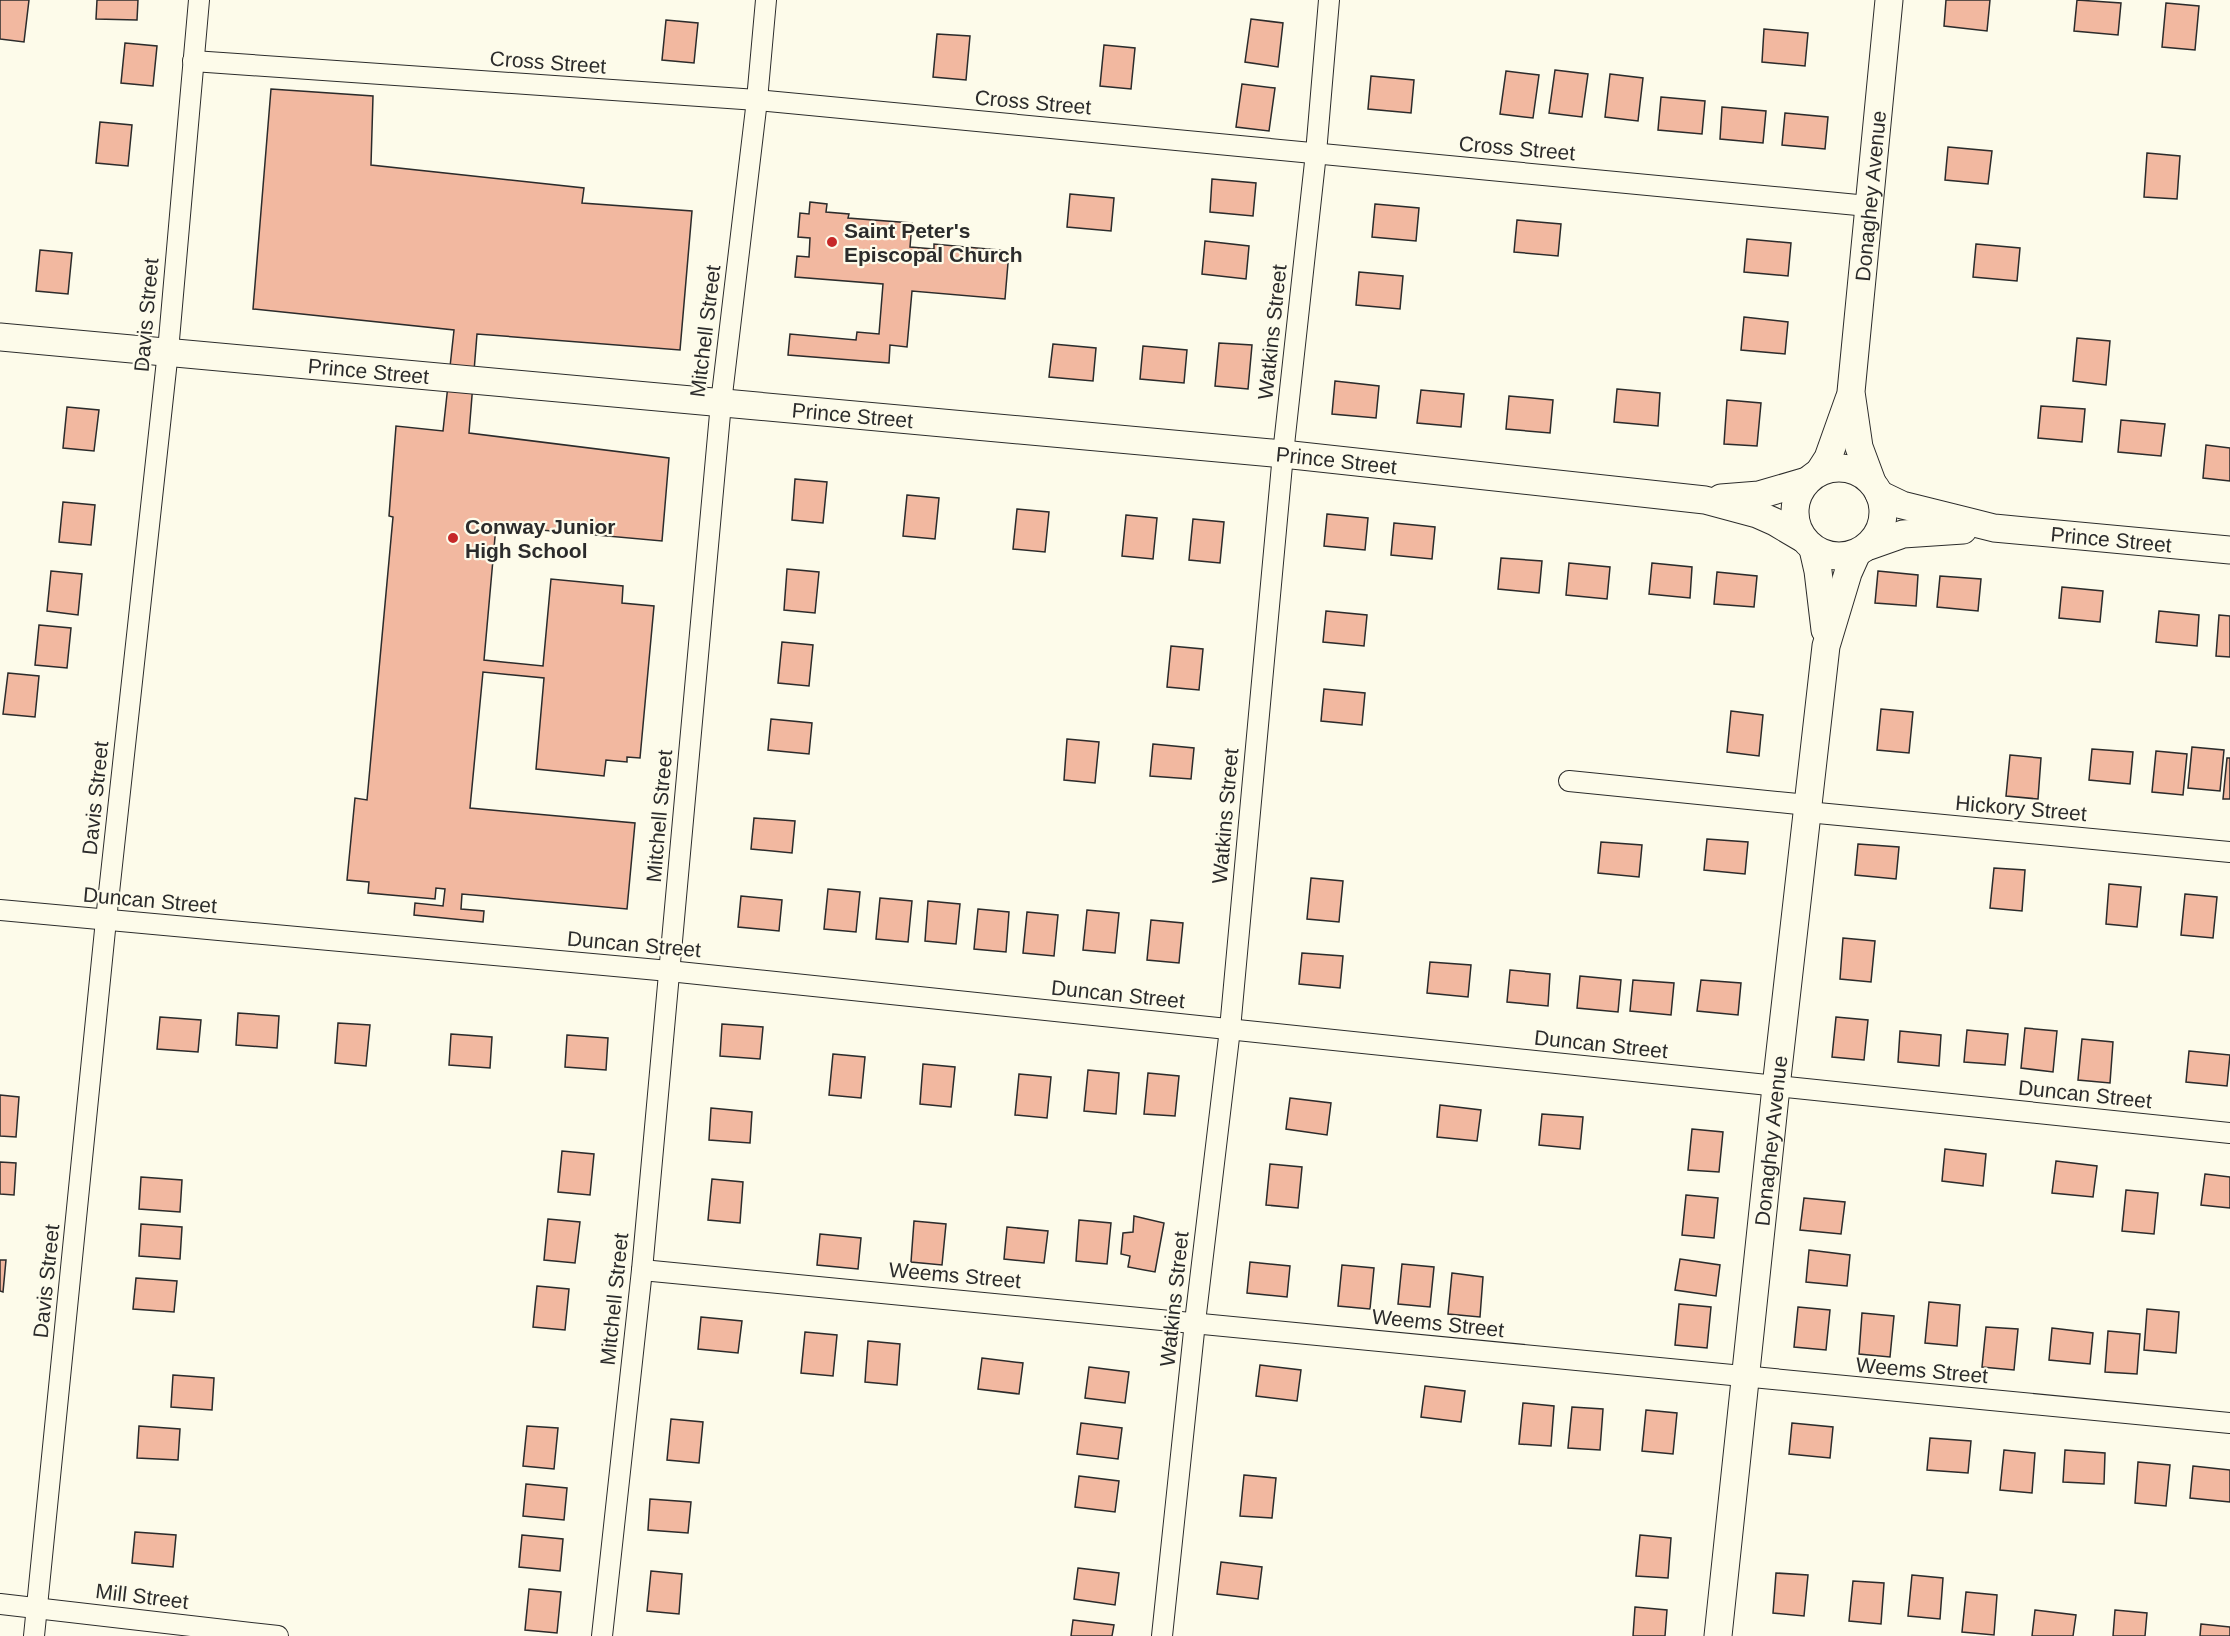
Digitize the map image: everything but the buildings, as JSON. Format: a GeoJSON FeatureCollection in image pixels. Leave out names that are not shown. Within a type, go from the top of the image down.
{"type":"FeatureCollection","features":[{"type":"Feature","properties":{"kind":"street","name":"Davis Street"},"geometry":{"type":"LineString","coordinates":[[34,1636],[106,920],[168,351],[199,0]]}},
{"type":"Feature","properties":{"kind":"street","name":"Mitchell Street"},"geometry":{"type":"LineString","coordinates":[[602,1636],[642,1270],[721,403],[757,100],[766,0]]}},
{"type":"Feature","properties":{"kind":"street","name":"Watkins Street"},"geometry":{"type":"LineString","coordinates":[[1162,1636],[1230,1029],[1283,454],[1316,153],[1329,0]]}},
{"type":"Feature","properties":{"kind":"street","name":"Donaghey Avenue"},"geometry":{"type":"LineString","coordinates":[[1876,488],[1859,447],[1851,392],[1889,0]]}},
{"type":"Feature","properties":{"kind":"street","name":"Cross Street"},"geometry":{"type":"LineString","coordinates":[[193,61],[757,100],[1868,206]]}},
{"type":"Feature","properties":{"kind":"street","name":"Prince Street"},"geometry":{"type":"LineString","coordinates":[[0,337],[1283,454],[1704,500],[1757,514],[1776,522],[1807,543]]}},
{"type":"Feature","properties":{"kind":"street","name":"Donaghey Avenue"},"geometry":{"type":"LineString","coordinates":[[1813,477],[1828,458],[1851,392]]}},
{"type":"Feature","properties":{"kind":"street"},"geometry":{"type":"LineString","coordinates":[[1833,468],[1847,469],[1860,473],[1876,488],[1883,507],[1883,522],[1878,535],[1863,550],[1842,557],[1827,555],[1807,543],[1796,524],[1794,509],[1798,494],[1813,477],[1833,468]]}},
{"type":"Feature","properties":{"kind":"street","name":"Prince Street"},"geometry":{"type":"LineString","coordinates":[[1704,500],[1758,495],[1813,477]]}},
{"type":"Feature","properties":{"kind":"street","name":"Prince Street"},"geometry":{"type":"LineString","coordinates":[[1876,488],[1902,505],[1994,528],[2230,550]]}},
{"type":"Feature","properties":{"kind":"street","name":"Prince Street"},"geometry":{"type":"LineString","coordinates":[[1863,550],[1903,534],[1994,528]]}},
{"type":"Feature","properties":{"kind":"street","name":"Donaghey Avenue"},"geometry":{"type":"LineString","coordinates":[[1807,543],[1821,593],[1826,646]]}},
{"type":"Feature","properties":{"kind":"street","name":"Donaghey Avenue"},"geometry":{"type":"LineString","coordinates":[[1718,1636],[1744,1378],[1826,646],[1840,594],[1863,550]]}},
{"type":"Feature","properties":{"kind":"street","name":"Hickory Street"},"geometry":{"type":"LineString","coordinates":[[1569,782],[2230,852]]}},
{"type":"Feature","properties":{"kind":"street","name":"Duncan Street"},"geometry":{"type":"LineString","coordinates":[[0,910],[669,971],[2230,1133]]}},
{"type":"Feature","properties":{"kind":"street","name":"Weems Street"},"geometry":{"type":"LineString","coordinates":[[642,1270],[1196,1322],[1744,1378],[2230,1423]]}},
{"type":"Feature","properties":{"kind":"street","name":"Mill Street"},"geometry":{"type":"LineString","coordinates":[[0,1604],[278,1636]]}},
{"type":"Feature","properties":{"kind":"place","name":"Saint Peter's Episcopal Church"},"geometry":{"type":"Point","coordinates":[832,242]}},
{"type":"Feature","properties":{"kind":"place","name":"Conway Junior High School"},"geometry":{"type":"Point","coordinates":[453,538]}}]}
